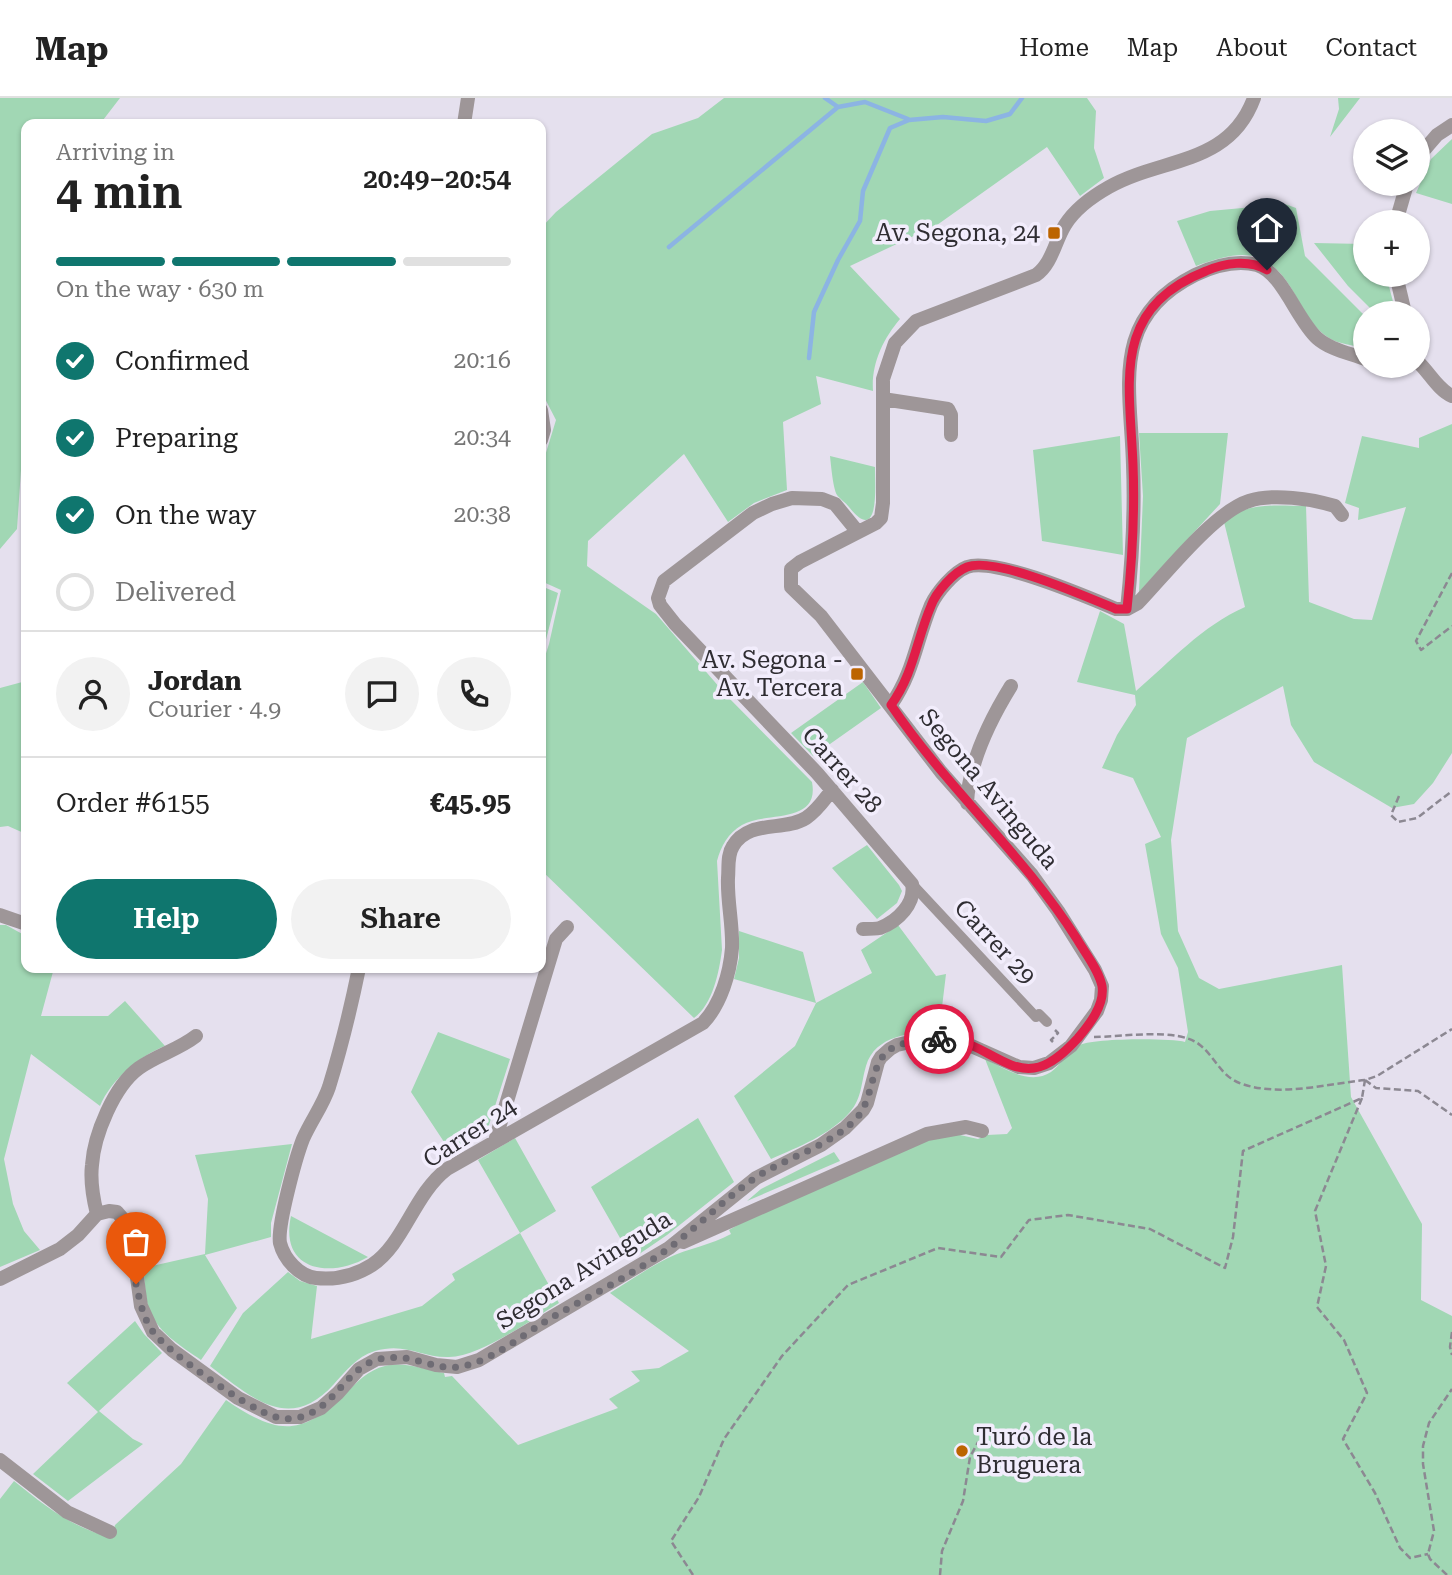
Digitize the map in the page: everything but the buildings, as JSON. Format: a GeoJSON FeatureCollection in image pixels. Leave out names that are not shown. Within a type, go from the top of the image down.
{"type":"FeatureCollection","features":[{"type":"Feature","properties":{"kind":"street"},"geometry":{"type":"LineString","coordinates":[[465,119],[468,98]]}},
{"type":"Feature","properties":{"kind":"street","name":"Segona Avinguda"},"geometry":{"type":"LineString","coordinates":[[97,1214],[117,1212],[130,1227],[141,1306],[148,1324],[158,1337],[238,1398],[267,1415],[285,1419],[300,1417],[321,1408],[359,1369],[377,1359],[407,1357],[436,1365],[457,1367],[479,1360],[668,1248],[756,1178],[821,1145],[855,1120],[867,1103],[881,1056],[897,1045],[927,1038],[958,1040],[1020,1067],[1034,1068],[1049,1063],[1079,1037],[1097,1011],[1101,1000],[1102,986],[1095,970],[1032,875],[923,750],[821,616],[790,587],[791,569],[856,531],[876,523],[881,517],[883,379],[895,343],[909,326],[1035,275],[1045,265],[1066,222],[1085,204],[1123,180],[1213,148],[1238,126],[1254,98]]}},
{"type":"Feature","properties":{"kind":"street"},"geometry":{"type":"LineString","coordinates":[[1430,143],[1452,125]]}},
{"type":"Feature","properties":{"kind":"street"},"geometry":{"type":"LineString","coordinates":[[1127,609],[1133,467],[1128,374],[1137,334],[1155,304],[1184,281],[1212,268],[1238,263],[1260,266],[1276,279],[1300,320],[1315,336],[1323,343],[1353,354]]}},
{"type":"Feature","properties":{"kind":"street"},"geometry":{"type":"LineString","coordinates":[[1430,375],[1451,398]]}},
{"type":"Feature","properties":{"kind":"street"},"geometry":{"type":"LineString","coordinates":[[883,399],[948,410],[951,415],[951,435]]}},
{"type":"Feature","properties":{"kind":"street","name":"Carrer 28"},"geometry":{"type":"LineString","coordinates":[[856,531],[835,504],[829,501],[801,497],[783,500],[736,524],[664,580],[659,593],[660,605],[674,624],[832,790],[912,884]]}},
{"type":"Feature","properties":{"kind":"street"},"geometry":{"type":"LineString","coordinates":[[891,705],[905,686],[932,604],[944,587],[967,567],[979,565],[1004,568],[1116,609],[1127,609],[1138,603],[1214,523],[1239,505],[1252,500],[1307,499],[1335,506],[1342,515]]}},
{"type":"Feature","properties":{"kind":"street"},"geometry":{"type":"LineString","coordinates":[[967,803],[969,778],[983,740],[1011,685]]}},
{"type":"Feature","properties":{"kind":"street","name":"Carrer 24"},"geometry":{"type":"LineString","coordinates":[[358,973],[329,1088],[304,1136],[282,1220],[280,1242],[290,1262],[304,1274],[318,1278],[343,1277],[365,1269],[387,1251],[435,1179],[454,1164],[703,1023],[719,999],[732,951],[728,888],[731,849],[739,838],[751,831],[806,818],[832,790]]}},
{"type":"Feature","properties":{"kind":"street"},"geometry":{"type":"LineString","coordinates":[[863,929],[882,927],[906,909],[912,899],[912,884]]}},
{"type":"Feature","properties":{"kind":"street","name":"Carrer 29"},"geometry":{"type":"LineString","coordinates":[[912,884],[1035,1017],[1039,1014],[1050,1025]]}},
{"type":"Feature","properties":{"kind":"street"},"geometry":{"type":"LineString","coordinates":[[0,915],[21,922]]}},
{"type":"Feature","properties":{"kind":"street"},"geometry":{"type":"LineString","coordinates":[[546,972],[556,939],[567,927]]}},
{"type":"Feature","properties":{"kind":"street"},"geometry":{"type":"LineString","coordinates":[[495,1141],[546,973]]}},
{"type":"Feature","properties":{"kind":"street"},"geometry":{"type":"LineString","coordinates":[[0,1279],[60,1249],[78,1235],[97,1214],[92,1184],[92,1159],[113,1097],[138,1069],[153,1058],[181,1047],[196,1036]]}},
{"type":"Feature","properties":{"kind":"street"},"geometry":{"type":"LineString","coordinates":[[668,1248],[915,1138],[956,1128],[975,1128],[982,1131]]}},
{"type":"Feature","properties":{"kind":"street"},"geometry":{"type":"LineString","coordinates":[[0,1460],[67,1512],[110,1532]]}},
{"type":"Feature","properties":{"kind":"path"},"geometry":{"type":"LineString","coordinates":[[1452,573],[1416,641],[1421,650],[1452,626]]}},
{"type":"Feature","properties":{"kind":"path"},"geometry":{"type":"LineString","coordinates":[[1399,796],[1391,815],[1398,822],[1417,818],[1452,791]]}},
{"type":"Feature","properties":{"kind":"path"},"geometry":{"type":"LineString","coordinates":[[1050,1025],[1058,1033],[1051,1040],[1063,1052]]}},
{"type":"Feature","properties":{"kind":"path"},"geometry":{"type":"LineString","coordinates":[[1079,1037],[1173,1035],[1192,1040],[1204,1049],[1226,1076],[1242,1084],[1279,1090],[1365,1080],[1404,1060],[1452,1028]]}},
{"type":"Feature","properties":{"kind":"path"},"geometry":{"type":"LineString","coordinates":[[1365,1080],[1362,1098],[1315,1211],[1326,1266],[1317,1307],[1343,1340],[1367,1393],[1343,1439],[1375,1493],[1405,1556],[1410,1558],[1428,1553]]}},
{"type":"Feature","properties":{"kind":"path"},"geometry":{"type":"LineString","coordinates":[[1365,1080],[1376,1088],[1418,1091],[1452,1115]]}},
{"type":"Feature","properties":{"kind":"path"},"geometry":{"type":"LineString","coordinates":[[693,1575],[671,1541],[699,1497],[724,1439],[782,1356],[848,1285],[938,1248],[1001,1256],[1030,1220],[1068,1215],[1150,1229],[1225,1268],[1233,1237],[1243,1151],[1362,1098]]}},
{"type":"Feature","properties":{"kind":"path"},"geometry":{"type":"LineString","coordinates":[[1452,1332],[1452,1355]]}},
{"type":"Feature","properties":{"kind":"path"},"geometry":{"type":"LineString","coordinates":[[1447,1575],[1430,1559],[1428,1553],[1434,1531],[1423,1464],[1423,1446],[1429,1423],[1452,1389]]}},
{"type":"Feature","properties":{"kind":"path"},"geometry":{"type":"LineString","coordinates":[[940,1575],[942,1551],[963,1501],[970,1457],[978,1442]]}},
{"type":"Feature","properties":{"kind":"green space"},"geometry":{"type":"Polygon","coordinates":[[[0,98],[120,98],[104,119],[21,119],[21,470],[17,529],[0,549],[0,98]]]}},
{"type":"Feature","properties":{"kind":"green space"},"geometry":{"type":"Polygon","coordinates":[[[724,98],[1087,98],[1096,111],[1094,148],[1104,178],[1080,196],[1047,147],[937,225],[850,266],[900,319],[879,352],[873,391],[816,376],[821,404],[783,422],[787,490],[754,503],[728,522],[684,454],[588,541],[587,566],[656,614],[727,696],[812,782],[812,796],[808,805],[800,811],[742,825],[723,845],[717,861],[721,959],[706,1005],[694,1018],[546,875],[546,653],[561,590],[546,583],[546,453],[556,420],[546,401],[546,223],[652,134],[698,118],[724,98]]]}},
{"type":"Feature","properties":{"kind":"green space"},"geometry":{"type":"Polygon","coordinates":[[[1338,98],[1360,98],[1330,137],[1339,109],[1338,98]]]}},
{"type":"Feature","properties":{"kind":"green space"},"geometry":{"type":"Polygon","coordinates":[[[1452,139],[1452,204],[1426,196],[1430,196],[1431,159],[1452,139]]]}},
{"type":"Feature","properties":{"kind":"green space"},"geometry":{"type":"Polygon","coordinates":[[[1285,204],[1296,208],[1305,256],[1353,304],[1353,346],[1333,340],[1319,331],[1288,283],[1278,270],[1267,262],[1244,255],[1230,256],[1196,266],[1177,221],[1210,211],[1285,204]]]}},
{"type":"Feature","properties":{"kind":"green space"},"geometry":{"type":"Polygon","coordinates":[[[1314,243],[1353,244],[1353,287],[1389,287],[1393,301],[1363,301],[1314,243]]]}},
{"type":"Feature","properties":{"kind":"green space"},"geometry":{"type":"Polygon","coordinates":[[[1452,424],[1452,753],[1433,783],[1414,804],[1392,808],[1314,762],[1291,725],[1283,686],[1187,738],[1171,840],[1178,931],[1199,978],[1219,989],[1342,965],[1351,1097],[1422,1224],[1421,1300],[1452,1316],[1452,1575],[0,1575],[0,1499],[14,1481],[72,1522],[112,1537],[115,1525],[181,1464],[226,1400],[259,1420],[274,1425],[301,1424],[329,1408],[368,1373],[399,1364],[444,1373],[445,1377],[452,1376],[518,1445],[618,1408],[609,1399],[640,1381],[631,1371],[659,1368],[689,1351],[610,1293],[668,1258],[723,1238],[731,1234],[729,1230],[750,1218],[921,1141],[951,1133],[978,1139],[987,1135],[1007,1134],[1012,1128],[985,1059],[1017,1074],[1034,1077],[1051,1072],[1074,1049],[1085,1043],[1130,1040],[1185,1042],[1188,1032],[1178,968],[1161,934],[1145,844],[1161,837],[1133,778],[1102,768],[1117,735],[1136,705],[1135,695],[1077,682],[1100,611],[1124,624],[1136,691],[1201,634],[1245,607],[1224,522],[1233,515],[1252,508],[1306,506],[1309,602],[1354,619],[1372,620],[1406,507],[1358,520],[1359,508],[1345,503],[1362,436],[1419,448],[1419,438],[1452,424]]]}},
{"type":"Feature","properties":{"kind":"green space"},"geometry":{"type":"Polygon","coordinates":[[[1139,433],[1228,433],[1220,504],[1139,592],[1143,496],[1139,433]]]}},
{"type":"Feature","properties":{"kind":"green space"},"geometry":{"type":"Polygon","coordinates":[[[1120,436],[1123,555],[1042,541],[1033,450],[1120,436]]]}},
{"type":"Feature","properties":{"kind":"green space"},"geometry":{"type":"Polygon","coordinates":[[[830,456],[875,467],[874,509],[866,520],[859,517],[837,495],[830,456]]]}},
{"type":"Feature","properties":{"kind":"green space"},"geometry":{"type":"Polygon","coordinates":[[[546,588],[558,593],[546,640],[546,588]]]}},
{"type":"Feature","properties":{"kind":"green space"},"geometry":{"type":"Polygon","coordinates":[[[21,682],[21,832],[8,826],[0,827],[0,688],[21,682]]]}},
{"type":"Feature","properties":{"kind":"green space"},"geometry":{"type":"Polygon","coordinates":[[[863,682],[881,708],[813,756],[791,733],[863,682]]]}},
{"type":"Feature","properties":{"kind":"green space"},"geometry":{"type":"Polygon","coordinates":[[[867,845],[902,891],[897,903],[877,919],[832,868],[867,845]]]}},
{"type":"Feature","properties":{"kind":"green space"},"geometry":{"type":"Polygon","coordinates":[[[0,925],[6,925],[21,933],[21,973],[53,973],[41,1016],[108,1016],[125,1001],[165,1046],[145,1056],[127,1070],[111,1087],[100,1106],[31,1054],[4,1159],[13,1204],[24,1231],[40,1250],[0,1267],[0,925]]]}},
{"type":"Feature","properties":{"kind":"green space"},"geometry":{"type":"Polygon","coordinates":[[[898,925],[936,976],[946,974],[939,1032],[896,1037],[877,1048],[866,1066],[859,1096],[850,1112],[823,1134],[771,1159],[734,1096],[795,1046],[816,1003],[872,973],[861,950],[898,925]]]}},
{"type":"Feature","properties":{"kind":"green space"},"geometry":{"type":"Polygon","coordinates":[[[739,931],[803,952],[816,1003],[734,979],[739,958],[739,931]]]}},
{"type":"Feature","properties":{"kind":"green space"},"geometry":{"type":"Polygon","coordinates":[[[438,1032],[510,1059],[488,1128],[483,1136],[452,1154],[411,1092],[438,1032]]]}},
{"type":"Feature","properties":{"kind":"green space"},"geometry":{"type":"Polygon","coordinates":[[[698,1118],[734,1182],[632,1259],[591,1187],[698,1118]]]}},
{"type":"Feature","properties":{"kind":"green space"},"geometry":{"type":"Polygon","coordinates":[[[515,1138],[556,1211],[520,1233],[478,1160],[515,1138]]]}},
{"type":"Feature","properties":{"kind":"green space"},"geometry":{"type":"Polygon","coordinates":[[[292,1144],[271,1223],[271,1237],[205,1255],[237,1308],[201,1360],[156,1323],[148,1306],[143,1268],[205,1254],[208,1199],[195,1155],[292,1144]]]}},
{"type":"Feature","properties":{"kind":"green space"},"geometry":{"type":"Polygon","coordinates":[[[834,1152],[840,1161],[747,1201],[761,1189],[834,1152]]]}},
{"type":"Feature","properties":{"kind":"green space"},"geometry":{"type":"Polygon","coordinates":[[[291,1216],[368,1257],[338,1268],[311,1265],[300,1259],[293,1249],[289,1234],[291,1216]]]}},
{"type":"Feature","properties":{"kind":"green space"},"geometry":{"type":"Polygon","coordinates":[[[520,1233],[559,1303],[476,1351],[439,1357],[396,1348],[375,1351],[347,1369],[317,1399],[301,1407],[286,1408],[255,1399],[210,1366],[243,1313],[288,1272],[300,1281],[317,1286],[311,1339],[422,1306],[455,1280],[452,1274],[520,1233]]]}},
{"type":"Feature","properties":{"kind":"green space"},"geometry":{"type":"Polygon","coordinates":[[[135,1321],[162,1353],[99,1411],[143,1444],[68,1501],[33,1474],[98,1412],[67,1383],[135,1321]]]}},
{"type":"Feature","properties":{"kind":"waterway"},"geometry":{"type":"LineString","coordinates":[[825,98],[838,107],[865,102],[908,119]]}},
{"type":"Feature","properties":{"kind":"waterway"},"geometry":{"type":"LineString","coordinates":[[809,358],[814,312],[860,221],[863,191],[890,128],[909,120],[943,117],[986,121],[1010,114],[1022,98]]}},
{"type":"Feature","properties":{"kind":"waterway"},"geometry":{"type":"LineString","coordinates":[[669,247],[838,107]]}},
{"type":"Feature","properties":{"kind":"way so far"},"geometry":{"type":"LineString","coordinates":[[136,1284],[148,1324],[172,1350],[238,1398],[267,1415],[285,1419],[300,1417],[321,1408],[359,1369],[377,1359],[407,1357],[436,1365],[457,1367],[489,1356],[668,1248],[756,1178],[821,1145],[845,1128],[855,1120],[867,1103],[878,1062],[885,1052],[907,1042],[927,1038],[939,1039]]}},
{"type":"Feature","properties":{"kind":"place","name":"Av. Segona, 24"},"geometry":{"type":"Point","coordinates":[1054,233]}},
{"type":"Feature","properties":{"kind":"place","name":"Av. Segona - Av. Tercera"},"geometry":{"type":"Point","coordinates":[857,674]}},
{"type":"Feature","properties":{"kind":"place","name":"Turó de la Bruguera"},"geometry":{"type":"Point","coordinates":[962,1451]}},
{"type":"Feature","properties":{"kind":"route"},"geometry":{"type":"LineString","coordinates":[[939,1039],[958,1040],[1020,1067],[1034,1068],[1049,1063],[1079,1037],[1097,1011],[1102,986],[1088,957],[1032,875],[941,772],[891,705],[905,686],[932,604],[958,573],[967,567],[989,565],[1116,609],[1127,609],[1133,467],[1128,374],[1137,334],[1147,313],[1155,304],[1173,288],[1199,273],[1238,263],[1260,266],[1267,270]]}}]}
